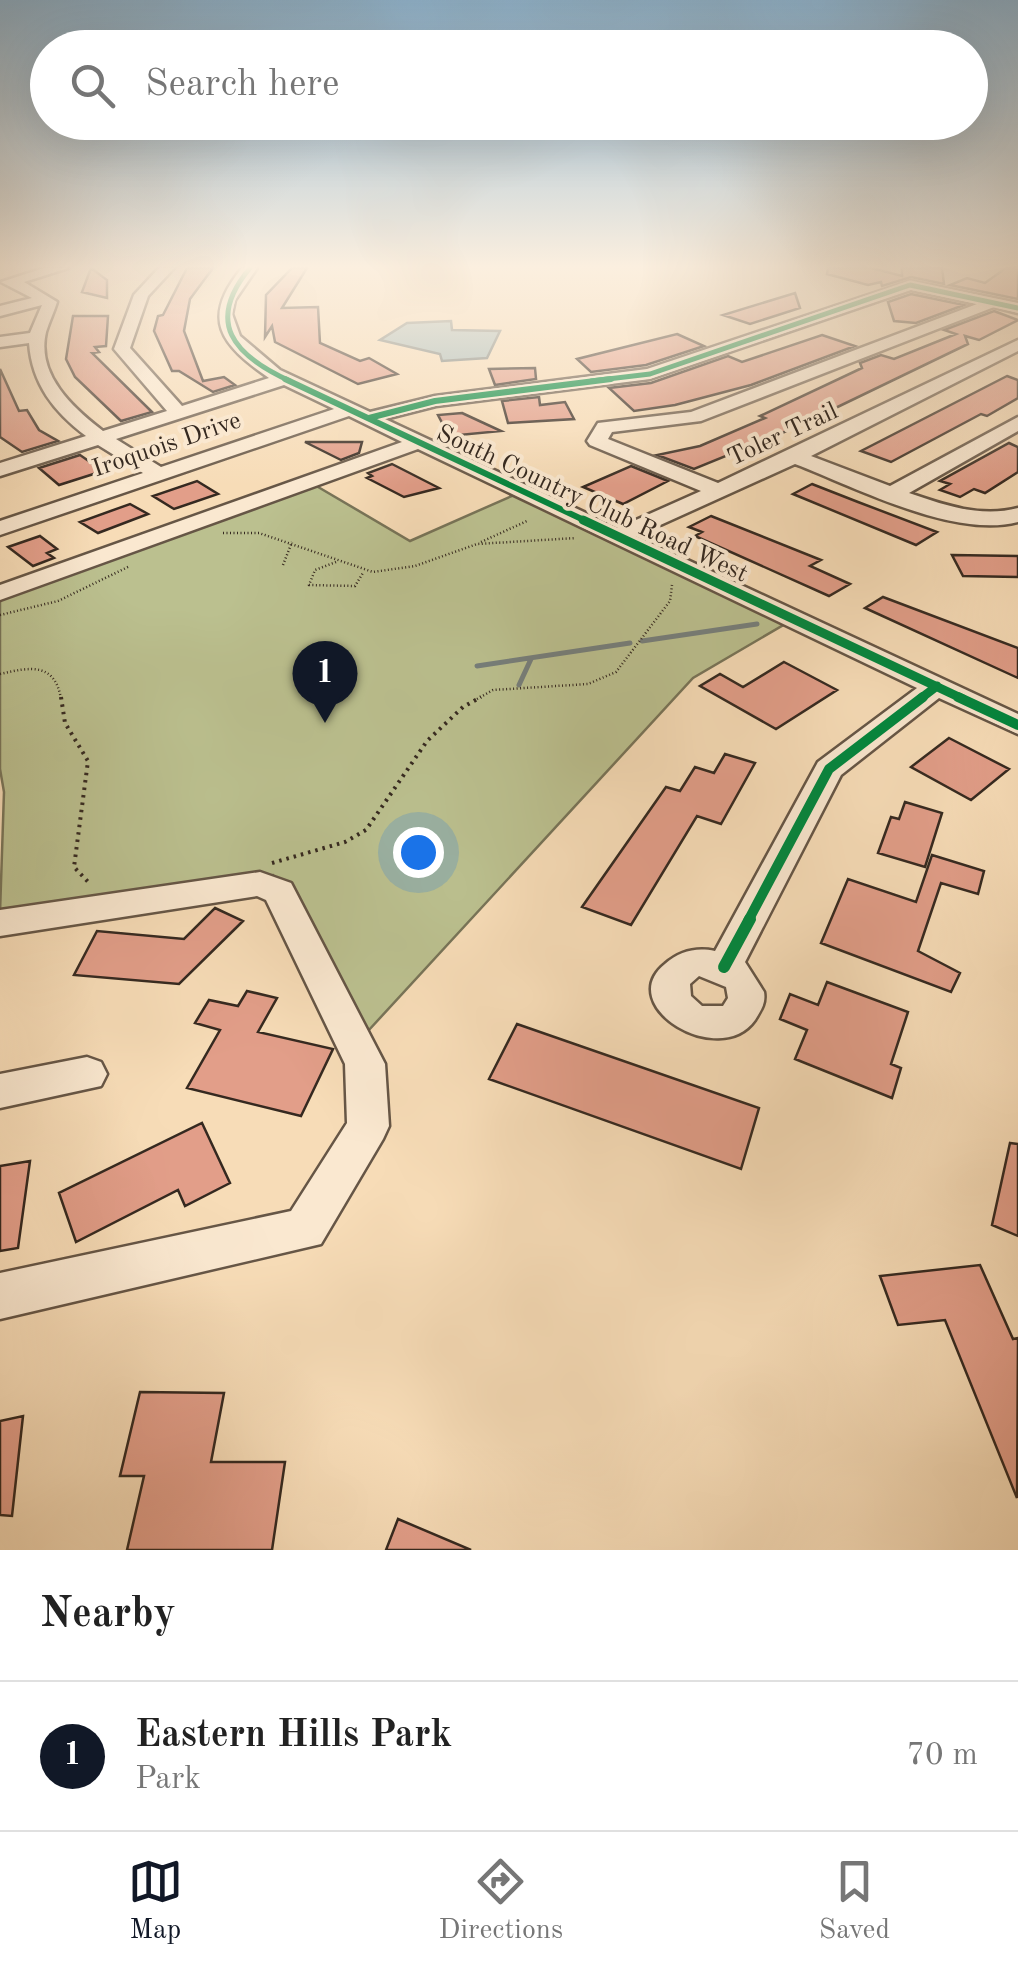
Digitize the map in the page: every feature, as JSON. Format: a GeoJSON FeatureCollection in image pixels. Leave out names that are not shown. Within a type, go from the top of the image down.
{"type":"FeatureCollection","features":[{"type":"Feature","properties":{"kind":"street"},"geometry":{"type":"LineString","coordinates":[[38,340],[39,367],[63,408],[100,437],[160,474]]}},
{"type":"Feature","properties":{"kind":"street"},"geometry":{"type":"LineString","coordinates":[[125,340],[122,349],[177,410]]}},
{"type":"Feature","properties":{"kind":"street","name":"South Country Club Road West"},"geometry":{"type":"LineString","coordinates":[[231,340],[285,379],[1018,725]]}},
{"type":"Feature","properties":{"kind":"street","name":"Iroquois Drive"},"geometry":{"type":"LineString","coordinates":[[0,528],[160,474],[359,414],[650,374],[748,340]]}},
{"type":"Feature","properties":{"kind":"street"},"geometry":{"type":"LineString","coordinates":[[717,490],[597,441],[605,427],[694,418],[897,340]]}},
{"type":"Feature","properties":{"kind":"street","name":"Toler Trail"},"geometry":{"type":"LineString","coordinates":[[618,536],[794,457],[1018,345]]}},
{"type":"Feature","properties":{"kind":"street"},"geometry":{"type":"LineString","coordinates":[[0,470],[177,410],[285,379]]}},
{"type":"Feature","properties":{"kind":"street"},"geometry":{"type":"LineString","coordinates":[[895,492],[1018,423]]}},
{"type":"Feature","properties":{"kind":"street"},"geometry":{"type":"LineString","coordinates":[[0,593],[420,442]]}},
{"type":"Feature","properties":{"kind":"street"},"geometry":{"type":"LineString","coordinates":[[794,457],[981,522],[1009,521],[1018,515]]}},
{"type":"Feature","properties":{"kind":"street"},"geometry":{"type":"LineString","coordinates":[[724,967],[829,769],[936,686]]}},
{"type":"Feature","properties":{"kind":"street"},"geometry":{"type":"LineString","coordinates":[[0,924],[260,884],[278,892],[365,1064],[368,1126],[305,1229],[0,1296]]}},
{"type":"Feature","properties":{"kind":"street"},"geometry":{"type":"LineString","coordinates":[[0,1091],[88,1074]]}},
{"type":"Feature","properties":{"kind":"path"},"geometry":{"type":"LineString","coordinates":[[220,534],[259,533],[365,571],[415,566],[527,521]]}},
{"type":"Feature","properties":{"kind":"path"},"geometry":{"type":"LineString","coordinates":[[498,534],[510,540]]}},
{"type":"Feature","properties":{"kind":"path"},"geometry":{"type":"LineString","coordinates":[[477,544],[579,538]]}},
{"type":"Feature","properties":{"kind":"path"},"geometry":{"type":"LineString","coordinates":[[282,565],[292,542]]}},
{"type":"Feature","properties":{"kind":"path"},"geometry":{"type":"LineString","coordinates":[[336,562],[315,570],[309,585],[355,586],[365,571]]}},
{"type":"Feature","properties":{"kind":"path"},"geometry":{"type":"LineString","coordinates":[[0,616],[58,601],[136,564]]}},
{"type":"Feature","properties":{"kind":"path"},"geometry":{"type":"LineString","coordinates":[[260,866],[344,842],[366,830],[427,741],[462,707],[493,690],[588,684],[616,672],[670,601],[674,591],[670,579]]}},
{"type":"Feature","properties":{"kind":"path"},"geometry":{"type":"LineString","coordinates":[[0,674],[25,668],[49,672],[58,680],[65,724],[81,743],[88,761],[74,868],[84,883],[102,887]]}},
{"type":"Feature","properties":{"kind":"green space"},"geometry":{"type":"Polygon","coordinates":[[[313,484],[410,541],[514,495],[785,624],[693,678],[368,1031],[273,875],[183,884],[0,913],[4,792],[0,769],[0,595],[313,484]]]}},
{"type":"Feature","properties":{"kind":"water"},"geometry":{"type":"Polygon","coordinates":[[[381,340],[496,340],[487,358],[442,361],[440,354],[381,340]]]}},
{"type":"Feature","properties":{"kind":"building"},"geometry":{"type":"Polygon","coordinates":[[[69,340],[106,340],[106,346],[95,347],[99,352],[92,353],[152,412],[121,421],[75,377],[66,359],[69,340]]]}},
{"type":"Feature","properties":{"kind":"building"},"geometry":{"type":"Polygon","coordinates":[[[158,340],[188,340],[203,381],[224,377],[235,385],[213,392],[179,371],[172,371],[158,340]]]}},
{"type":"Feature","properties":{"kind":"building"},"geometry":{"type":"Polygon","coordinates":[[[320,340],[360,361],[369,358],[397,374],[358,384],[275,342],[320,340]]]}},
{"type":"Feature","properties":{"kind":"building"},"geometry":{"type":"Polygon","coordinates":[[[652,340],[691,340],[704,346],[646,365],[591,372],[577,359],[652,340]]]}},
{"type":"Feature","properties":{"kind":"building"},"geometry":{"type":"Polygon","coordinates":[[[806,340],[838,340],[855,346],[751,385],[675,405],[634,411],[609,388],[651,383],[728,356],[742,362],[806,340]]]}},
{"type":"Feature","properties":{"kind":"building"},"geometry":{"type":"Polygon","coordinates":[[[940,340],[967,340],[968,344],[794,428],[694,469],[657,455],[700,446],[765,418],[760,416],[862,368],[860,363],[881,355],[894,359],[940,340]]]}},
{"type":"Feature","properties":{"kind":"building"},"geometry":{"type":"Polygon","coordinates":[[[535,368],[536,379],[495,385],[489,369],[535,368]]]}},
{"type":"Feature","properties":{"kind":"building"},"geometry":{"type":"Polygon","coordinates":[[[0,369],[19,411],[27,410],[39,430],[58,441],[22,452],[0,437],[0,369]]]}},
{"type":"Feature","properties":{"kind":"building"},"geometry":{"type":"Polygon","coordinates":[[[1007,376],[1018,380],[1018,398],[987,416],[981,414],[891,462],[861,451],[1007,376]]]}},
{"type":"Feature","properties":{"kind":"building"},"geometry":{"type":"Polygon","coordinates":[[[539,397],[540,405],[565,402],[574,419],[508,423],[502,401],[539,397]]]}},
{"type":"Feature","properties":{"kind":"building"},"geometry":{"type":"Polygon","coordinates":[[[462,413],[501,431],[449,436],[438,415],[462,413]]]}},
{"type":"Feature","properties":{"kind":"building"},"geometry":{"type":"Polygon","coordinates":[[[305,442],[362,442],[359,453],[341,460],[305,442]]]}},
{"type":"Feature","properties":{"kind":"building"},"geometry":{"type":"Polygon","coordinates":[[[1009,443],[1018,447],[1018,472],[985,493],[974,489],[960,497],[940,490],[950,484],[940,481],[1009,443]]]}},
{"type":"Feature","properties":{"kind":"building"},"geometry":{"type":"Polygon","coordinates":[[[80,455],[103,471],[59,485],[39,468],[80,455]]]}},
{"type":"Feature","properties":{"kind":"building"},"geometry":{"type":"Polygon","coordinates":[[[392,464],[439,488],[404,497],[367,478],[372,476],[368,473],[392,464]]]}},
{"type":"Feature","properties":{"kind":"building"},"geometry":{"type":"Polygon","coordinates":[[[631,466],[668,481],[623,504],[583,487],[631,466]]]}},
{"type":"Feature","properties":{"kind":"building"},"geometry":{"type":"Polygon","coordinates":[[[197,481],[218,494],[174,509],[153,496],[197,481]]]}},
{"type":"Feature","properties":{"kind":"building"},"geometry":{"type":"Polygon","coordinates":[[[812,484],[937,532],[916,545],[793,494],[812,484]]]}},
{"type":"Feature","properties":{"kind":"building"},"geometry":{"type":"Polygon","coordinates":[[[130,504],[148,514],[98,533],[80,522],[130,504]]]}},
{"type":"Feature","properties":{"kind":"building"},"geometry":{"type":"Polygon","coordinates":[[[711,516],[821,560],[810,566],[850,584],[829,596],[695,536],[702,532],[689,527],[711,516]]]}},
{"type":"Feature","properties":{"kind":"building"},"geometry":{"type":"Polygon","coordinates":[[[40,536],[57,549],[47,553],[54,558],[33,566],[8,547],[40,536]]]}},
{"type":"Feature","properties":{"kind":"building"},"geometry":{"type":"Polygon","coordinates":[[[952,555],[1018,556],[1018,577],[963,576],[952,555]]]}},
{"type":"Feature","properties":{"kind":"building"},"geometry":{"type":"Polygon","coordinates":[[[883,597],[1018,648],[1018,678],[865,608],[883,597]]]}},
{"type":"Feature","properties":{"kind":"building"},"geometry":{"type":"Polygon","coordinates":[[[784,662],[837,690],[776,729],[700,686],[720,674],[743,687],[784,662]]]}},
{"type":"Feature","properties":{"kind":"building"},"geometry":{"type":"Polygon","coordinates":[[[949,738],[1009,769],[971,800],[911,767],[949,738]]]}},
{"type":"Feature","properties":{"kind":"building"},"geometry":{"type":"Polygon","coordinates":[[[725,754],[755,763],[721,824],[697,816],[631,925],[582,907],[666,787],[680,791],[695,767],[714,773],[725,754]]]}},
{"type":"Feature","properties":{"kind":"building"},"geometry":{"type":"Polygon","coordinates":[[[905,802],[942,813],[925,867],[878,853],[891,817],[899,819],[905,802]]]}},
{"type":"Feature","properties":{"kind":"building"},"geometry":{"type":"Polygon","coordinates":[[[932,855],[984,871],[978,894],[941,883],[918,951],[960,973],[951,992],[821,943],[848,879],[916,902],[932,855]]]}},
{"type":"Feature","properties":{"kind":"building"},"geometry":{"type":"Polygon","coordinates":[[[215,908],[243,921],[179,984],[74,975],[97,931],[184,939],[215,908]]]}},
{"type":"Feature","properties":{"kind":"building"},"geometry":{"type":"Polygon","coordinates":[[[827,982],[908,1012],[891,1064],[901,1068],[892,1098],[795,1059],[807,1030],[780,1019],[790,994],[818,1005],[827,982]]]}},
{"type":"Feature","properties":{"kind":"building"},"geometry":{"type":"Polygon","coordinates":[[[247,991],[277,998],[258,1032],[333,1049],[301,1116],[187,1088],[220,1030],[195,1023],[209,1000],[238,1006],[247,991]]]}},
{"type":"Feature","properties":{"kind":"building"},"geometry":{"type":"Polygon","coordinates":[[[517,1024],[759,1108],[741,1169],[489,1079],[517,1024]]]}},
{"type":"Feature","properties":{"kind":"building"},"geometry":{"type":"Polygon","coordinates":[[[202,1123],[230,1183],[185,1206],[178,1190],[76,1242],[59,1193],[202,1123]]]}},
{"type":"Feature","properties":{"kind":"building"},"geometry":{"type":"Polygon","coordinates":[[[1010,1143],[1018,1144],[1018,1236],[992,1225],[1010,1143]]]}},
{"type":"Feature","properties":{"kind":"building"},"geometry":{"type":"Polygon","coordinates":[[[30,1161],[18,1248],[0,1251],[0,1166],[30,1161]]]}},
{"type":"Feature","properties":{"kind":"building"},"geometry":{"type":"Polygon","coordinates":[[[980,1265],[1013,1339],[1018,1338],[1017,1498],[945,1320],[898,1325],[880,1276],[980,1265]]]}},
{"type":"Feature","properties":{"kind":"building"},"geometry":{"type":"Polygon","coordinates":[[[140,1392],[224,1393],[211,1462],[285,1462],[272,1550],[127,1550],[144,1476],[120,1476],[140,1392]]]}},
{"type":"Feature","properties":{"kind":"building"},"geometry":{"type":"Polygon","coordinates":[[[23,1416],[12,1516],[0,1515],[0,1421],[23,1416]]]}},
{"type":"Feature","properties":{"kind":"building"},"geometry":{"type":"Polygon","coordinates":[[[398,1519],[471,1550],[386,1550],[398,1519]]]}},
{"type":"Feature","properties":{"kind":"waterway"},"geometry":{"type":"LineString","coordinates":[[642,641],[757,624]]}},
{"type":"Feature","properties":{"kind":"waterway"},"geometry":{"type":"LineString","coordinates":[[477,666],[630,643]]}},
{"type":"Feature","properties":{"kind":"waterway"},"geometry":{"type":"LineString","coordinates":[[519,685],[531,659]]}},
{"type":"Feature","properties":{"kind":"cycle path"},"geometry":{"type":"LineString","coordinates":[[235,340],[274,374],[1018,725]]}},
{"type":"Feature","properties":{"kind":"cycle path"},"geometry":{"type":"LineString","coordinates":[[369,418],[435,401],[650,374],[748,340]]}},
{"type":"Feature","properties":{"kind":"cycle path"},"geometry":{"type":"LineString","coordinates":[[724,967],[829,769],[937,686]]}},
{"type":"Feature","properties":{"kind":"place","name":"Eastern Hills Park"},"geometry":{"type":"Point","coordinates":[325,723]}}]}
